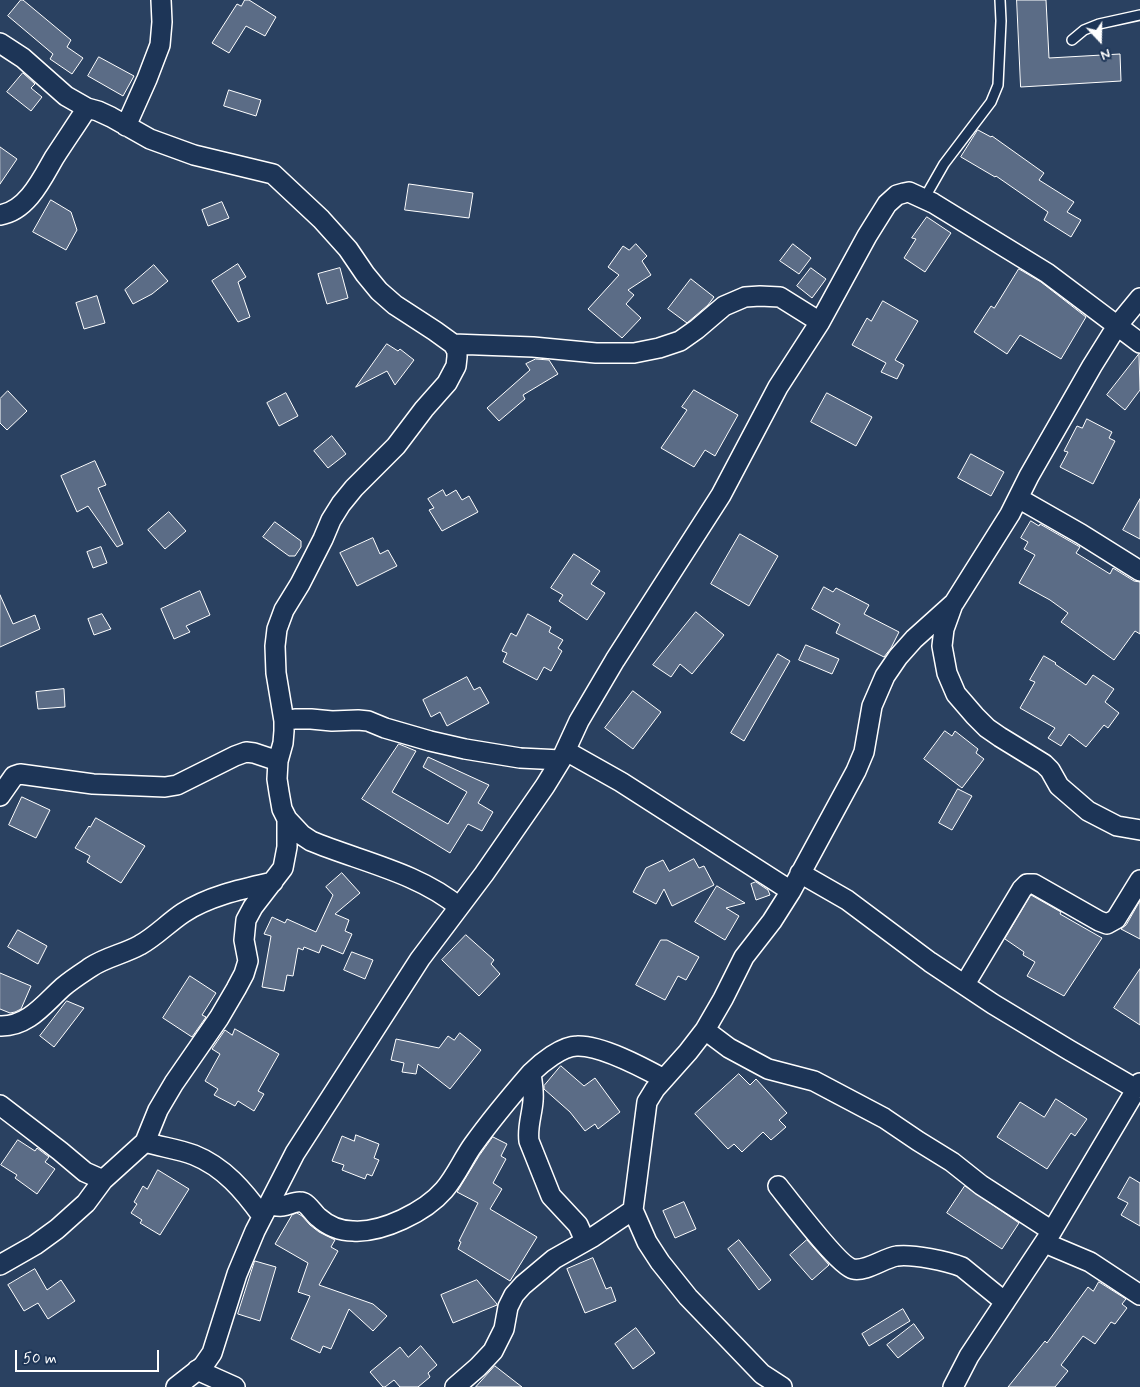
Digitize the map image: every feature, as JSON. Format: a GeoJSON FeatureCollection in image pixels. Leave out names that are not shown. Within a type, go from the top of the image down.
{"type":"FeatureCollection","features":[{"type":"Feature","properties":{"kind":"street"},"geometry":{"type":"LineString","coordinates":[[126,126],[160,45],[162,0]]}},
{"type":"Feature","properties":{"kind":"street"},"geometry":{"type":"LineString","coordinates":[[0,43],[23,58],[66,96],[86,108],[98,111],[150,139],[194,155],[268,172],[276,176],[321,219],[348,249],[379,292],[453,344],[458,357],[451,377],[396,446],[354,488],[331,520],[300,584],[284,610],[277,629],[275,659],[284,722],[283,743],[278,761],[278,779],[282,809],[287,819],[302,835],[311,841],[405,876],[442,894],[459,907]]}},
{"type":"Feature","properties":{"kind":"street"},"geometry":{"type":"LineString","coordinates":[[0,215],[17,209],[34,190],[86,108]]}},
{"type":"Feature","properties":{"kind":"street"},"geometry":{"type":"LineString","coordinates":[[176,1387],[208,1360],[212,1353],[237,1274],[265,1210],[295,1153],[420,959],[484,874],[545,786],[614,660],[720,495],[778,388],[820,322],[858,252],[887,204],[904,192],[924,199],[1047,273],[1140,344]]}},
{"type":"Feature","properties":{"kind":"street"},"geometry":{"type":"LineString","coordinates":[[453,344],[533,347],[596,353],[634,353],[680,341],[724,306],[745,297],[760,296],[780,297],[820,322]]}},
{"type":"Feature","properties":{"kind":"street"},"geometry":{"type":"LineString","coordinates":[[1140,298],[1117,326],[1070,404],[1010,514],[954,603],[944,629],[942,646],[947,673],[956,694],[987,728],[1044,764],[1050,770],[1059,786],[1088,811],[1117,826],[1140,830]]}},
{"type":"Feature","properties":{"kind":"street"},"geometry":{"type":"LineString","coordinates":[[1018,498],[1140,571]]}},
{"type":"Feature","properties":{"kind":"street"},"geometry":{"type":"LineString","coordinates":[[782,1387],[762,1374],[688,1297],[660,1262],[647,1242],[633,1210],[647,1102],[655,1089],[705,1030],[744,957],[772,921],[791,891],[856,771],[864,752],[872,706],[885,676],[914,639],[954,603]]}},
{"type":"Feature","properties":{"kind":"street"},"geometry":{"type":"LineString","coordinates":[[284,722],[295,719],[368,721],[385,728],[464,749],[520,758],[563,755],[621,782],[791,891]]}},
{"type":"Feature","properties":{"kind":"street"},"geometry":{"type":"LineString","coordinates":[[0,796],[14,776],[20,774],[93,784],[165,787],[177,785],[246,752],[278,761]]}},
{"type":"Feature","properties":{"kind":"street"},"geometry":{"type":"LineString","coordinates":[[0,1264],[35,1246],[57,1229],[86,1203],[104,1180],[123,1161],[134,1154],[145,1142],[158,1110],[174,1083],[219,1018],[244,974],[248,961],[244,940],[246,920],[253,907],[282,868],[287,847],[287,819]]}},
{"type":"Feature","properties":{"kind":"street"},"geometry":{"type":"LineString","coordinates":[[800,874],[847,900],[930,962],[993,1004],[1052,1040],[1138,1086],[1049,1237],[969,1356],[953,1387]]}},
{"type":"Feature","properties":{"kind":"street"},"geometry":{"type":"LineString","coordinates":[[965,984],[1022,889],[1027,884],[1034,884],[1099,922],[1107,924],[1116,919],[1140,880]]}},
{"type":"Feature","properties":{"kind":"street"},"geometry":{"type":"LineString","coordinates":[[0,1026],[20,1022],[30,1017],[64,987],[91,967],[138,946],[182,913],[224,894],[273,882]]}},
{"type":"Feature","properties":{"kind":"street"},"geometry":{"type":"LineString","coordinates":[[705,1030],[729,1048],[768,1069],[814,1081],[884,1118],[952,1162],[1049,1237],[1140,1295]]}},
{"type":"Feature","properties":{"kind":"street"},"geometry":{"type":"LineString","coordinates":[[265,1210],[303,1202],[318,1217],[339,1230],[364,1232],[406,1217],[425,1207],[444,1190],[473,1145],[531,1073],[565,1049],[578,1046],[592,1048],[628,1061],[664,1079]]}},
{"type":"Feature","properties":{"kind":"street"},"geometry":{"type":"LineString","coordinates":[[531,1073],[533,1102],[528,1132],[529,1141],[551,1196],[578,1225],[585,1241]]}},
{"type":"Feature","properties":{"kind":"street"},"geometry":{"type":"LineString","coordinates":[[0,1105],[85,1172],[104,1180]]}},
{"type":"Feature","properties":{"kind":"street"},"geometry":{"type":"LineString","coordinates":[[145,1142],[193,1155],[219,1169],[265,1210]]}},
{"type":"Feature","properties":{"kind":"street"},"geometry":{"type":"LineString","coordinates":[[778,1186],[831,1251],[850,1268],[862,1268],[897,1256],[926,1258],[954,1264],[962,1267],[1006,1302]]}},
{"type":"Feature","properties":{"kind":"street"},"geometry":{"type":"LineString","coordinates":[[455,1387],[493,1351],[504,1329],[508,1307],[514,1295],[523,1285],[554,1258],[610,1226],[633,1210]]}},
{"type":"Feature","properties":{"kind":"street"},"geometry":{"type":"LineString","coordinates":[[197,1370],[235,1387]]}},
{"type":"Feature","properties":{"kind":"lane"},"geometry":{"type":"LineString","coordinates":[[924,199],[944,164],[991,102],[998,85],[1000,0]]}},
{"type":"Feature","properties":{"kind":"lane"},"geometry":{"type":"LineString","coordinates":[[1072,40],[1084,30],[1099,24],[1140,15]]}},
{"type":"Feature","properties":{"kind":"building"},"geometry":{"type":"Polygon","coordinates":[[[21,0],[71,40],[67,47],[83,58],[72,74],[50,59],[53,54],[8,16],[21,0]]]}},
{"type":"Feature","properties":{"kind":"building"},"geometry":{"type":"Polygon","coordinates":[[[245,0],[249,0],[276,17],[265,36],[246,26],[229,53],[212,43],[237,4],[241,6],[245,0]]]}},
{"type":"Feature","properties":{"kind":"building"},"geometry":{"type":"Polygon","coordinates":[[[1017,0],[1046,0],[1049,58],[1120,54],[1121,81],[1021,87],[1017,0]]]}},
{"type":"Feature","properties":{"kind":"building"},"geometry":{"type":"Polygon","coordinates":[[[99,57],[134,76],[123,96],[88,76],[99,57]]]}},
{"type":"Feature","properties":{"kind":"building"},"geometry":{"type":"Polygon","coordinates":[[[23,73],[35,84],[31,88],[42,97],[31,111],[7,92],[23,73]]]}},
{"type":"Feature","properties":{"kind":"building"},"geometry":{"type":"Polygon","coordinates":[[[229,90],[261,100],[256,116],[224,106],[229,90]]]}},
{"type":"Feature","properties":{"kind":"building"},"geometry":{"type":"Polygon","coordinates":[[[978,130],[992,136],[1044,173],[1039,180],[1074,202],[1067,212],[1081,220],[1071,237],[1044,220],[1048,212],[996,176],[961,157],[978,130]]]}},
{"type":"Feature","properties":{"kind":"building"},"geometry":{"type":"Polygon","coordinates":[[[0,147],[17,159],[0,184],[0,147]]]}},
{"type":"Feature","properties":{"kind":"building"},"geometry":{"type":"Polygon","coordinates":[[[409,184],[473,193],[469,218],[405,210],[409,184]]]}},
{"type":"Feature","properties":{"kind":"building"},"geometry":{"type":"Polygon","coordinates":[[[51,200],[71,212],[77,230],[66,250],[33,232],[51,200]]]}},
{"type":"Feature","properties":{"kind":"building"},"geometry":{"type":"Polygon","coordinates":[[[222,202],[229,218],[208,226],[202,210],[222,202]]]}},
{"type":"Feature","properties":{"kind":"building"},"geometry":{"type":"Polygon","coordinates":[[[927,217],[951,233],[925,272],[904,258],[916,239],[912,238],[927,217]]]}},
{"type":"Feature","properties":{"kind":"building"},"geometry":{"type":"Polygon","coordinates":[[[636,244],[647,256],[642,261],[651,275],[628,290],[634,295],[626,304],[641,318],[622,338],[588,309],[619,275],[608,267],[623,246],[629,250],[636,244]]]}},
{"type":"Feature","properties":{"kind":"building"},"geometry":{"type":"Polygon","coordinates":[[[793,244],[811,258],[799,274],[780,261],[793,244]]]}},
{"type":"Feature","properties":{"kind":"building"},"geometry":{"type":"Polygon","coordinates":[[[238,264],[246,277],[238,282],[250,317],[238,322],[212,281],[238,264]]]}},
{"type":"Feature","properties":{"kind":"building"},"geometry":{"type":"Polygon","coordinates":[[[154,265],[168,281],[152,294],[133,304],[125,290],[154,265]]]}},
{"type":"Feature","properties":{"kind":"building"},"geometry":{"type":"Polygon","coordinates":[[[340,268],[348,298],[327,304],[318,274],[340,268]]]}},
{"type":"Feature","properties":{"kind":"building"},"geometry":{"type":"Polygon","coordinates":[[[811,268],[826,279],[812,298],[797,286],[811,268]]]}},
{"type":"Feature","properties":{"kind":"building"},"geometry":{"type":"Polygon","coordinates":[[[1019,269],[1041,282],[1086,317],[1061,359],[1020,335],[1007,354],[974,332],[991,306],[994,308],[1019,269]]]}},
{"type":"Feature","properties":{"kind":"building"},"geometry":{"type":"Polygon","coordinates":[[[691,279],[714,297],[708,305],[687,323],[668,309],[691,279]]]}},
{"type":"Feature","properties":{"kind":"building"},"geometry":{"type":"Polygon","coordinates":[[[97,296],[105,323],[84,329],[76,303],[97,296]]]}},
{"type":"Feature","properties":{"kind":"building"},"geometry":{"type":"Polygon","coordinates":[[[883,301],[918,321],[895,360],[904,365],[897,379],[881,372],[886,363],[852,345],[867,318],[871,321],[883,301]]]}},
{"type":"Feature","properties":{"kind":"building"},"geometry":{"type":"Polygon","coordinates":[[[387,344],[398,351],[400,349],[414,360],[395,385],[387,371],[356,387],[387,344]]]}},
{"type":"Feature","properties":{"kind":"building"},"geometry":{"type":"Polygon","coordinates":[[[1139,354],[1140,390],[1125,410],[1107,395],[1139,354]]]}},
{"type":"Feature","properties":{"kind":"building"},"geometry":{"type":"Polygon","coordinates":[[[536,359],[549,360],[558,374],[523,395],[525,399],[499,421],[487,408],[530,370],[526,364],[536,359]]]}},
{"type":"Feature","properties":{"kind":"building"},"geometry":{"type":"Polygon","coordinates":[[[694,390],[738,415],[715,456],[705,450],[694,467],[661,448],[687,410],[682,407],[694,390]]]}},
{"type":"Feature","properties":{"kind":"building"},"geometry":{"type":"Polygon","coordinates":[[[8,391],[27,411],[7,430],[0,423],[0,399],[8,391]]]}},
{"type":"Feature","properties":{"kind":"building"},"geometry":{"type":"Polygon","coordinates":[[[286,393],[298,416],[279,426],[267,403],[286,393]]]}},
{"type":"Feature","properties":{"kind":"building"},"geometry":{"type":"Polygon","coordinates":[[[827,393],[872,417],[856,446],[811,422],[827,393]]]}},
{"type":"Feature","properties":{"kind":"building"},"geometry":{"type":"Polygon","coordinates":[[[1087,419],[1112,432],[1109,438],[1115,441],[1093,484],[1060,467],[1068,452],[1064,451],[1077,426],[1082,428],[1087,419]]]}},
{"type":"Feature","properties":{"kind":"building"},"geometry":{"type":"Polygon","coordinates":[[[332,436],[346,454],[328,468],[314,451],[332,436]]]}},
{"type":"Feature","properties":{"kind":"building"},"geometry":{"type":"Polygon","coordinates":[[[971,454],[1004,472],[991,496],[958,478],[971,454]]]}},
{"type":"Feature","properties":{"kind":"building"},"geometry":{"type":"Polygon","coordinates":[[[95,461],[106,485],[98,488],[123,544],[117,547],[88,506],[77,512],[61,476],[95,461]]]}},
{"type":"Feature","properties":{"kind":"building"},"geometry":{"type":"Polygon","coordinates":[[[443,490],[446,496],[456,490],[462,500],[469,496],[478,512],[442,531],[429,510],[434,508],[428,499],[443,490]]]}},
{"type":"Feature","properties":{"kind":"building"},"geometry":{"type":"Polygon","coordinates":[[[1140,499],[1140,539],[1123,530],[1140,499]]]}},
{"type":"Feature","properties":{"kind":"building"},"geometry":{"type":"Polygon","coordinates":[[[169,512],[186,531],[165,549],[148,530],[169,512]]]}},
{"type":"Feature","properties":{"kind":"building"},"geometry":{"type":"Polygon","coordinates":[[[1031,521],[1039,526],[1040,524],[1080,547],[1076,553],[1110,574],[1113,568],[1134,581],[1140,582],[1140,634],[1135,631],[1114,660],[1061,622],[1068,613],[1050,600],[1019,583],[1035,555],[1024,549],[1028,542],[1021,538],[1031,521]]]}},
{"type":"Feature","properties":{"kind":"building"},"geometry":{"type":"Polygon","coordinates":[[[275,522],[301,541],[301,547],[295,556],[289,556],[263,537],[275,522]]]}},
{"type":"Feature","properties":{"kind":"building"},"geometry":{"type":"Polygon","coordinates":[[[740,534],[778,556],[749,606],[711,584],[740,534]]]}},
{"type":"Feature","properties":{"kind":"building"},"geometry":{"type":"Polygon","coordinates":[[[373,538],[380,554],[388,550],[397,566],[357,586],[340,553],[373,538]]]}},
{"type":"Feature","properties":{"kind":"building"},"geometry":{"type":"Polygon","coordinates":[[[101,547],[107,563],[93,568],[87,552],[101,547]]]}},
{"type":"Feature","properties":{"kind":"building"},"geometry":{"type":"Polygon","coordinates":[[[574,554],[600,571],[591,584],[605,593],[587,620],[559,601],[563,595],[551,588],[574,554]]]}},
{"type":"Feature","properties":{"kind":"building"},"geometry":{"type":"Polygon","coordinates":[[[824,587],[833,592],[836,588],[869,605],[864,614],[899,632],[884,657],[836,633],[840,624],[812,609],[824,587]]]}},
{"type":"Feature","properties":{"kind":"building"},"geometry":{"type":"Polygon","coordinates":[[[200,591],[210,615],[186,626],[190,632],[174,639],[161,609],[200,591]]]}},
{"type":"Feature","properties":{"kind":"building"},"geometry":{"type":"Polygon","coordinates":[[[0,595],[13,624],[35,615],[40,629],[0,647],[0,595]]]}},
{"type":"Feature","properties":{"kind":"building"},"geometry":{"type":"Polygon","coordinates":[[[696,612],[724,635],[692,674],[680,664],[671,677],[653,665],[696,612]]]}},
{"type":"Feature","properties":{"kind":"building"},"geometry":{"type":"Polygon","coordinates":[[[102,614],[111,629],[94,635],[88,619],[102,614]]]}},
{"type":"Feature","properties":{"kind":"building"},"geometry":{"type":"Polygon","coordinates":[[[528,614],[551,627],[549,632],[563,640],[558,648],[562,651],[551,671],[544,667],[537,680],[503,662],[507,653],[502,651],[511,633],[516,636],[528,614]]]}},
{"type":"Feature","properties":{"kind":"building"},"geometry":{"type":"Polygon","coordinates":[[[806,645],[839,659],[832,674],[799,660],[806,645]]]}},
{"type":"Feature","properties":{"kind":"building"},"geometry":{"type":"Polygon","coordinates":[[[778,654],[790,661],[744,741],[731,733],[778,654]]]}},
{"type":"Feature","properties":{"kind":"building"},"geometry":{"type":"Polygon","coordinates":[[[1044,656],[1086,685],[1093,675],[1114,689],[1105,702],[1119,713],[1108,728],[1104,725],[1086,747],[1069,734],[1061,746],[1048,738],[1055,728],[1020,708],[1035,682],[1030,680],[1044,656]]]}},
{"type":"Feature","properties":{"kind":"building"},"geometry":{"type":"Polygon","coordinates":[[[467,677],[474,690],[480,687],[489,703],[447,726],[440,712],[431,717],[423,700],[467,677]]]}},
{"type":"Feature","properties":{"kind":"building"},"geometry":{"type":"Polygon","coordinates":[[[64,689],[65,707],[38,709],[36,692],[64,689]]]}},
{"type":"Feature","properties":{"kind":"building"},"geometry":{"type":"Polygon","coordinates":[[[633,691],[661,712],[633,749],[605,728],[633,691]]]}},
{"type":"Feature","properties":{"kind":"building"},"geometry":{"type":"Polygon","coordinates":[[[945,731],[952,736],[955,731],[978,749],[976,753],[984,759],[962,788],[924,759],[945,731]]]}},
{"type":"Feature","properties":{"kind":"building"},"geometry":{"type":"Polygon","coordinates":[[[399,744],[416,751],[392,792],[448,824],[467,792],[423,767],[428,757],[489,785],[478,803],[493,812],[482,831],[468,824],[450,853],[362,799],[399,744]]]}},
{"type":"Feature","properties":{"kind":"building"},"geometry":{"type":"Polygon","coordinates":[[[958,789],[972,796],[952,830],[939,823],[958,789]]]}},
{"type":"Feature","properties":{"kind":"building"},"geometry":{"type":"Polygon","coordinates":[[[22,797],[50,810],[36,838],[9,825],[22,797]]]}},
{"type":"Feature","properties":{"kind":"building"},"geometry":{"type":"Polygon","coordinates":[[[96,818],[145,846],[121,883],[87,862],[90,856],[75,848],[96,818]]]}},
{"type":"Feature","properties":{"kind":"building"},"geometry":{"type":"Polygon","coordinates":[[[694,859],[699,868],[704,866],[714,885],[672,906],[664,889],[656,904],[633,892],[646,868],[663,860],[669,871],[694,859]]]}},
{"type":"Feature","properties":{"kind":"building"},"geometry":{"type":"Polygon","coordinates":[[[342,873],[360,893],[335,914],[349,920],[345,931],[352,934],[343,954],[322,945],[319,953],[304,947],[303,950],[298,948],[293,976],[287,975],[284,991],[262,987],[271,936],[264,934],[272,917],[285,923],[287,919],[316,932],[333,895],[326,887],[342,873]]]}},
{"type":"Feature","properties":{"kind":"building"},"geometry":{"type":"Polygon","coordinates":[[[756,882],[768,890],[770,895],[756,900],[751,884],[756,882]]]}},
{"type":"Feature","properties":{"kind":"building"},"geometry":{"type":"Polygon","coordinates":[[[717,886],[745,903],[726,908],[739,916],[725,940],[695,922],[717,886]]]}},
{"type":"Feature","properties":{"kind":"building"},"geometry":{"type":"Polygon","coordinates":[[[1031,895],[1102,938],[1064,996],[1027,976],[1035,962],[1023,955],[1024,952],[1005,939],[1031,895]]]}},
{"type":"Feature","properties":{"kind":"building"},"geometry":{"type":"Polygon","coordinates":[[[1140,901],[1140,939],[1121,929],[1126,925],[1140,901]]]}},
{"type":"Feature","properties":{"kind":"building"},"geometry":{"type":"Polygon","coordinates":[[[18,930],[47,946],[38,964],[8,947],[18,930]]]}},
{"type":"Feature","properties":{"kind":"building"},"geometry":{"type":"Polygon","coordinates":[[[466,935],[494,960],[491,964],[500,974],[479,996],[442,960],[466,935]]]}},
{"type":"Feature","properties":{"kind":"building"},"geometry":{"type":"Polygon","coordinates":[[[661,940],[667,940],[699,957],[686,980],[678,976],[665,1000],[636,985],[661,940]]]}},
{"type":"Feature","properties":{"kind":"building"},"geometry":{"type":"Polygon","coordinates":[[[352,952],[373,960],[365,979],[344,970],[352,952]]]}},
{"type":"Feature","properties":{"kind":"building"},"geometry":{"type":"Polygon","coordinates":[[[1140,969],[1140,1025],[1114,1008],[1140,969]]]}},
{"type":"Feature","properties":{"kind":"building"},"geometry":{"type":"Polygon","coordinates":[[[0,973],[31,986],[21,1009],[15,1012],[10,1013],[0,1009],[0,973]]]}},
{"type":"Feature","properties":{"kind":"building"},"geometry":{"type":"Polygon","coordinates":[[[190,976],[216,993],[202,1015],[206,1017],[192,1037],[163,1018],[190,976]]]}},
{"type":"Feature","properties":{"kind":"building"},"geometry":{"type":"Polygon","coordinates":[[[67,1001],[84,1008],[54,1047],[40,1036],[67,1001]]]}},
{"type":"Feature","properties":{"kind":"building"},"geometry":{"type":"Polygon","coordinates":[[[235,1029],[279,1054],[258,1091],[264,1094],[254,1111],[238,1101],[235,1106],[214,1095],[218,1089],[205,1081],[220,1054],[212,1049],[225,1030],[232,1035],[235,1029]]]}},
{"type":"Feature","properties":{"kind":"building"},"geometry":{"type":"Polygon","coordinates":[[[460,1033],[481,1050],[450,1089],[418,1064],[416,1074],[402,1072],[404,1063],[391,1060],[396,1039],[439,1048],[448,1036],[454,1040],[460,1033]]]}},
{"type":"Feature","properties":{"kind":"building"},"geometry":{"type":"Polygon","coordinates":[[[561,1066],[584,1086],[595,1078],[620,1112],[598,1129],[595,1124],[585,1131],[570,1112],[544,1089],[544,1086],[561,1066]]]}},
{"type":"Feature","properties":{"kind":"building"},"geometry":{"type":"Polygon","coordinates":[[[739,1074],[750,1085],[756,1079],[787,1113],[779,1120],[786,1127],[771,1140],[763,1132],[742,1152],[734,1144],[728,1149],[695,1114],[739,1074]]]}},
{"type":"Feature","properties":{"kind":"building"},"geometry":{"type":"Polygon","coordinates":[[[1056,1099],[1087,1119],[1075,1136],[1071,1133],[1047,1169],[997,1137],[1020,1102],[1044,1117],[1056,1099]]]}},
{"type":"Feature","properties":{"kind":"building"},"geometry":{"type":"Polygon","coordinates":[[[356,1135],[379,1144],[374,1158],[379,1160],[372,1176],[367,1174],[365,1179],[342,1170],[344,1165],[332,1161],[342,1136],[354,1141],[356,1135]]]}},
{"type":"Feature","properties":{"kind":"building"},"geometry":{"type":"Polygon","coordinates":[[[493,1137],[507,1144],[501,1156],[506,1159],[493,1183],[502,1189],[490,1209],[537,1237],[510,1281],[458,1249],[461,1242],[459,1241],[478,1203],[457,1192],[493,1137]]]}},
{"type":"Feature","properties":{"kind":"building"},"geometry":{"type":"Polygon","coordinates":[[[18,1140],[35,1151],[37,1148],[49,1157],[45,1162],[55,1169],[37,1194],[15,1178],[17,1175],[1,1165],[18,1140]]]}},
{"type":"Feature","properties":{"kind":"building"},"geometry":{"type":"Polygon","coordinates":[[[158,1170],[189,1189],[160,1235],[140,1223],[142,1220],[131,1213],[137,1204],[134,1202],[143,1186],[147,1189],[158,1170]]]}},
{"type":"Feature","properties":{"kind":"building"},"geometry":{"type":"Polygon","coordinates":[[[1130,1177],[1140,1183],[1140,1226],[1121,1215],[1128,1203],[1118,1198],[1130,1177]]]}},
{"type":"Feature","properties":{"kind":"building"},"geometry":{"type":"Polygon","coordinates":[[[965,1186],[1019,1223],[1002,1249],[947,1213],[965,1186]]]}},
{"type":"Feature","properties":{"kind":"building"},"geometry":{"type":"Polygon","coordinates":[[[684,1202],[696,1229],[675,1238],[663,1211],[684,1202]]]}},
{"type":"Feature","properties":{"kind":"building"},"geometry":{"type":"Polygon","coordinates":[[[297,1213],[319,1232],[335,1240],[331,1247],[338,1251],[319,1285],[373,1304],[387,1316],[373,1331],[349,1309],[331,1349],[323,1346],[320,1353],[291,1339],[310,1296],[298,1292],[308,1263],[275,1244],[292,1215],[297,1213]]]}},
{"type":"Feature","properties":{"kind":"building"},"geometry":{"type":"Polygon","coordinates":[[[739,1240],[771,1280],[759,1290],[728,1249],[739,1240]]]}},
{"type":"Feature","properties":{"kind":"building"},"geometry":{"type":"Polygon","coordinates":[[[807,1240],[829,1265],[812,1280],[790,1255],[807,1240]]]}},
{"type":"Feature","properties":{"kind":"building"},"geometry":{"type":"Polygon","coordinates":[[[593,1258],[606,1289],[611,1287],[616,1301],[585,1313],[567,1269],[593,1258]]]}},
{"type":"Feature","properties":{"kind":"building"},"geometry":{"type":"Polygon","coordinates":[[[255,1261],[276,1267],[260,1321],[238,1314],[255,1261]]]}},
{"type":"Feature","properties":{"kind":"building"},"geometry":{"type":"Polygon","coordinates":[[[35,1269],[47,1290],[61,1280],[75,1301],[48,1319],[38,1303],[24,1311],[8,1285],[35,1269]]]}},
{"type":"Feature","properties":{"kind":"building"},"geometry":{"type":"Polygon","coordinates":[[[477,1280],[497,1305],[453,1323],[441,1295],[477,1280]]]}},
{"type":"Feature","properties":{"kind":"building"},"geometry":{"type":"Polygon","coordinates":[[[1099,1282],[1126,1299],[1122,1304],[1127,1308],[1115,1324],[1111,1322],[1095,1344],[1083,1336],[1061,1365],[1068,1371],[1055,1387],[1008,1387],[1045,1341],[1047,1343],[1088,1287],[1093,1291],[1099,1282]]]}},
{"type":"Feature","properties":{"kind":"building"},"geometry":{"type":"Polygon","coordinates":[[[903,1309],[910,1321],[869,1346],[862,1334],[903,1309]]]}},
{"type":"Feature","properties":{"kind":"building"},"geometry":{"type":"Polygon","coordinates":[[[914,1324],[924,1338],[898,1358],[887,1345],[914,1324]]]}},
{"type":"Feature","properties":{"kind":"building"},"geometry":{"type":"Polygon","coordinates":[[[636,1328],[655,1353],[633,1369],[615,1344],[636,1328]]]}},
{"type":"Feature","properties":{"kind":"building"},"geometry":{"type":"Polygon","coordinates":[[[421,1346],[437,1365],[428,1373],[430,1377],[418,1387],[400,1387],[394,1380],[383,1387],[370,1372],[400,1347],[408,1357],[421,1346]]]}},
{"type":"Feature","properties":{"kind":"building"},"geometry":{"type":"Polygon","coordinates":[[[495,1366],[522,1387],[476,1387],[495,1366]]]}}]}
